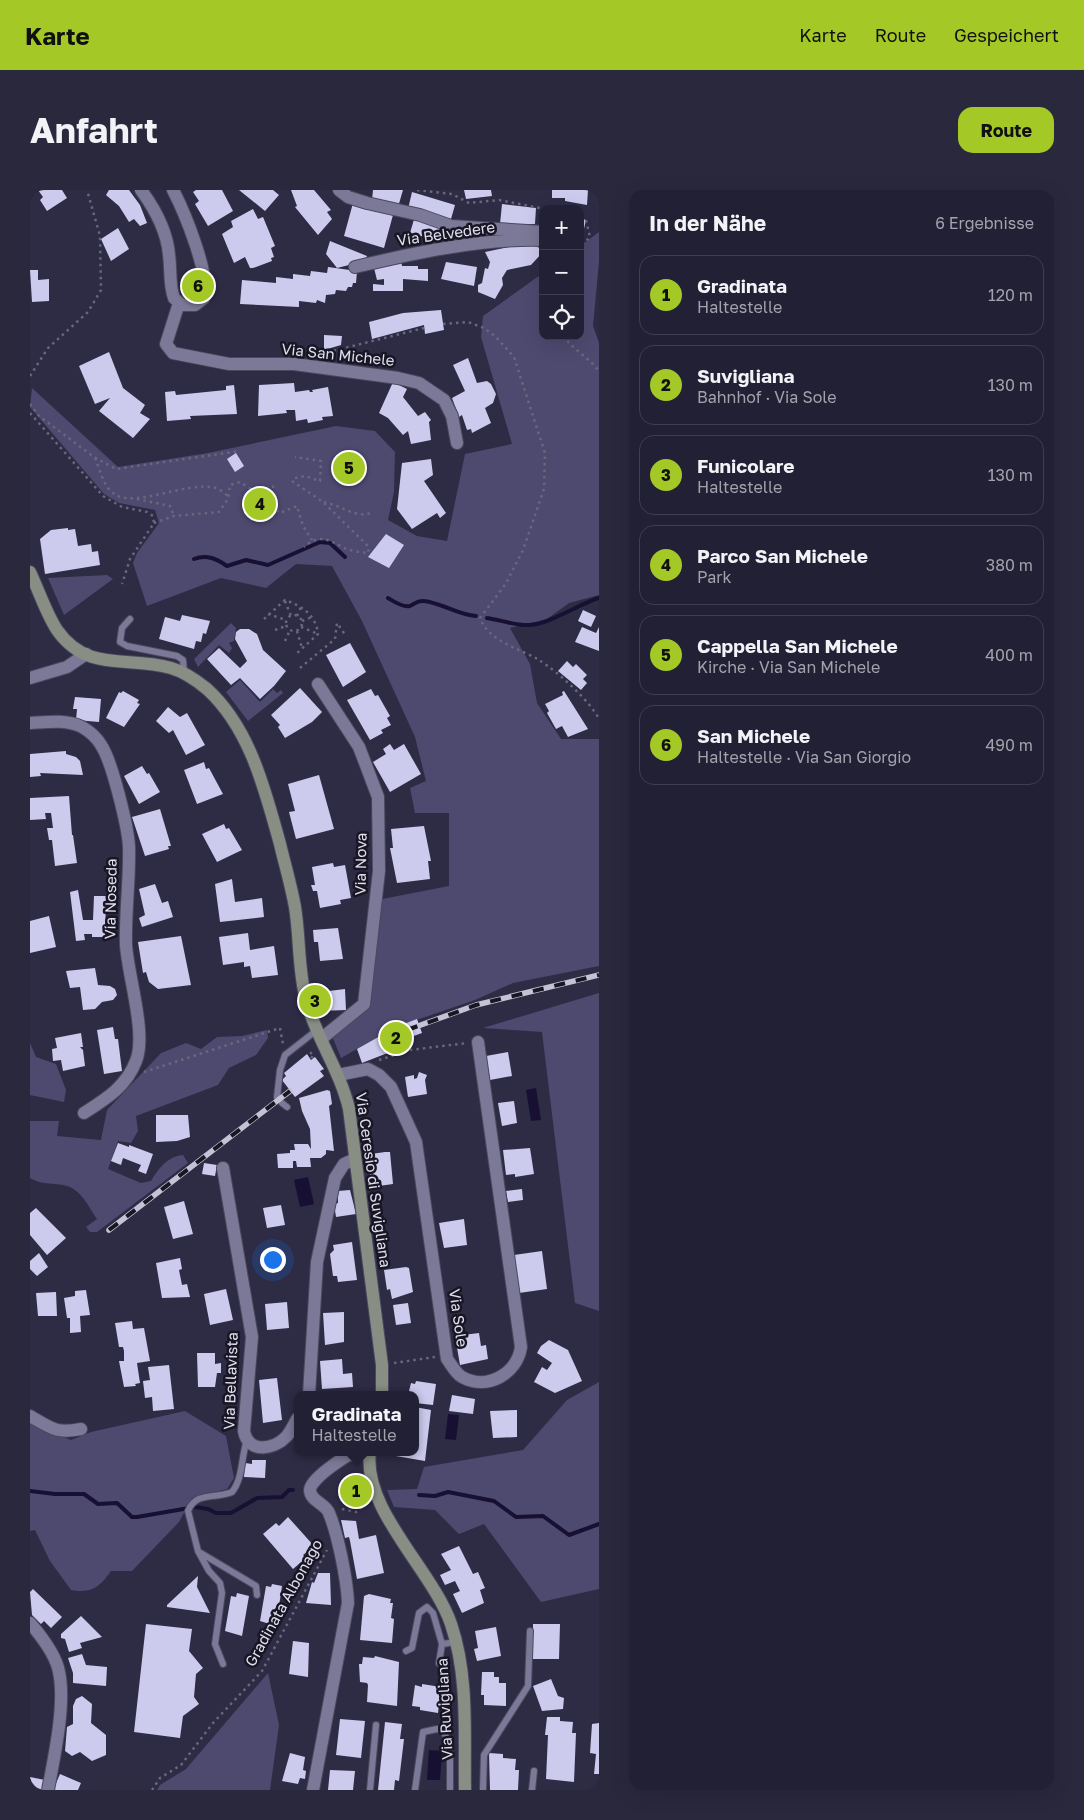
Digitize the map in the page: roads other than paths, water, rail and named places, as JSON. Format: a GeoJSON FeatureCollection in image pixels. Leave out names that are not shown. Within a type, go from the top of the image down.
{"type":"FeatureCollection","features":[{"type":"Feature","properties":{"kind":"main road","name":"Via Ceresio di Suvigliana"},"geometry":{"type":"LineString","coordinates":[[30,572],[58,630],[77,649],[114,663],[157,665],[184,673],[208,690],[240,734],[260,776],[292,892],[303,984],[319,1035],[338,1075],[349,1109],[382,1365],[382,1391]]}},
{"type":"Feature","properties":{"kind":"main road","name":"Via Ruvigliana"},"geometry":{"type":"LineString","coordinates":[[370,1456],[370,1468],[377,1497],[443,1604],[457,1642],[463,1688],[465,1790]]}},
{"type":"Feature","properties":{"kind":"street"},"geometry":{"type":"LineString","coordinates":[[141,190],[156,213],[164,233],[169,252],[173,294],[178,303],[186,306],[195,305],[204,298],[206,288],[192,234],[173,190]]}},
{"type":"Feature","properties":{"kind":"street","name":"Via Belvedere"},"geometry":{"type":"LineString","coordinates":[[339,190],[348,197],[420,215],[451,226],[539,232]]}},
{"type":"Feature","properties":{"kind":"street","name":"Via Belvedere"},"geometry":{"type":"LineString","coordinates":[[355,267],[395,258],[474,246],[539,240]]}},
{"type":"Feature","properties":{"kind":"street","name":"Via San Michele"},"geometry":{"type":"LineString","coordinates":[[178,303],[166,344],[173,353],[229,364],[294,364],[398,378],[419,383],[444,400],[452,416],[457,443]]}},
{"type":"Feature","properties":{"kind":"street"},"geometry":{"type":"LineString","coordinates":[[30,678],[67,667],[86,654]]}},
{"type":"Feature","properties":{"kind":"street","name":"Via Nova"},"geometry":{"type":"LineString","coordinates":[[318,684],[359,747],[378,797],[379,871],[364,1004],[319,1035]]}},
{"type":"Feature","properties":{"kind":"street","name":"Via Noseda"},"geometry":{"type":"LineString","coordinates":[[30,723],[67,722],[82,727],[94,736],[104,751],[124,815],[129,846],[126,944],[139,1044],[136,1061],[128,1077],[112,1095],[84,1113]]}},
{"type":"Feature","properties":{"kind":"street","name":"Via Sole"},"geometry":{"type":"LineString","coordinates":[[338,1075],[368,1069],[379,1075],[391,1087],[416,1142],[447,1356],[460,1377],[478,1382],[492,1382],[511,1369],[520,1359],[521,1347],[478,1042]]}},
{"type":"Feature","properties":{"kind":"street"},"geometry":{"type":"LineString","coordinates":[[309,1391],[317,1262],[335,1178],[344,1164],[356,1159]]}},
{"type":"Feature","properties":{"kind":"street","name":"Via Bellavista"},"geometry":{"type":"LineString","coordinates":[[223,1168],[252,1337],[244,1431],[250,1444],[262,1448],[275,1445],[286,1437],[294,1424]]}},
{"type":"Feature","properties":{"kind":"street"},"geometry":{"type":"LineString","coordinates":[[30,1416],[56,1431],[81,1429]]}},
{"type":"Feature","properties":{"kind":"street"},"geometry":{"type":"LineString","coordinates":[[313,1790],[348,1603],[329,1513],[311,1495],[312,1484],[347,1456]]}},
{"type":"Feature","properties":{"kind":"street"},"geometry":{"type":"LineString","coordinates":[[30,1623],[56,1661],[61,1683],[61,1704],[48,1790]]}},
{"type":"Feature","properties":{"kind":"lane"},"geometry":{"type":"LineString","coordinates":[[130,619],[120,633],[122,644],[177,656],[183,660],[184,673]]}},
{"type":"Feature","properties":{"kind":"lane"},"geometry":{"type":"LineString","coordinates":[[277,1097],[280,1070],[285,1055],[319,1035]]}},
{"type":"Feature","properties":{"kind":"lane"},"geometry":{"type":"LineString","coordinates":[[223,1664],[215,1644],[220,1583],[209,1571],[198,1551],[188,1511],[190,1505],[198,1499],[232,1492],[238,1485],[247,1440]]}},
{"type":"Feature","properties":{"kind":"lane"},"geometry":{"type":"LineString","coordinates":[[198,1551],[256,1586],[257,1595]]}},
{"type":"Feature","properties":{"kind":"lane"},"geometry":{"type":"LineString","coordinates":[[406,1651],[412,1648],[419,1613],[427,1607],[433,1613],[442,1644],[439,1663]]}},
{"type":"Feature","properties":{"kind":"lane"},"geometry":{"type":"LineString","coordinates":[[483,1790],[484,1755],[528,1686],[530,1631]]}},
{"type":"Feature","properties":{"kind":"lane"},"geometry":{"type":"LineString","coordinates":[[442,1644],[457,1642]]}},
{"type":"Feature","properties":{"kind":"lane"},"geometry":{"type":"LineString","coordinates":[[370,1790],[376,1725]]}},
{"type":"Feature","properties":{"kind":"lane"},"geometry":{"type":"LineString","coordinates":[[415,1790],[423,1732],[437,1728],[444,1731],[450,1749],[450,1790]]}},
{"type":"Feature","properties":{"kind":"lane"},"geometry":{"type":"LineString","coordinates":[[532,1790],[534,1771]]}},
{"type":"Feature","properties":{"kind":"waterway"},"geometry":{"type":"LineString","coordinates":[[194,559],[212,558],[227,566],[246,560],[268,565],[320,542],[330,543],[345,557]]}},
{"type":"Feature","properties":{"kind":"waterway"},"geometry":{"type":"LineString","coordinates":[[388,598],[404,606],[424,601],[463,614],[476,616]]}},
{"type":"Feature","properties":{"kind":"waterway"},"geometry":{"type":"LineString","coordinates":[[487,618],[519,625],[538,624],[599,598]]}},
{"type":"Feature","properties":{"kind":"waterway"},"geometry":{"type":"LineString","coordinates":[[30,1491],[55,1494],[84,1494],[98,1504],[117,1503],[132,1517],[137,1517],[195,1507],[208,1509],[216,1513],[231,1513],[257,1498],[282,1497],[289,1490],[293,1490]]}},
{"type":"Feature","properties":{"kind":"waterway"},"geometry":{"type":"LineString","coordinates":[[419,1495],[435,1496],[448,1492],[494,1501],[516,1517],[543,1516],[569,1535],[599,1524]]}},
{"type":"Feature","properties":{"kind":"railway"},"geometry":{"type":"LineString","coordinates":[[407,1030],[476,1005],[599,975]]}},
{"type":"Feature","properties":{"kind":"railway"},"geometry":{"type":"LineString","coordinates":[[109,1230],[290,1091]]}},
{"type":"Feature","properties":{"kind":"place","name":"San Michele"},"geometry":{"type":"Point","coordinates":[198,286]}},
{"type":"Feature","properties":{"kind":"place","name":"Cappella San Michele"},"geometry":{"type":"Point","coordinates":[349,468]}},
{"type":"Feature","properties":{"kind":"place","name":"Parco San Michele"},"geometry":{"type":"Point","coordinates":[260,504]}},
{"type":"Feature","properties":{"kind":"place","name":"Funicolare"},"geometry":{"type":"Point","coordinates":[315,1001]}},
{"type":"Feature","properties":{"kind":"place","name":"Suvigliana"},"geometry":{"type":"Point","coordinates":[396,1038]}},
{"type":"Feature","properties":{"kind":"place","name":"Gradinata"},"geometry":{"type":"Point","coordinates":[356,1491]}}]}
